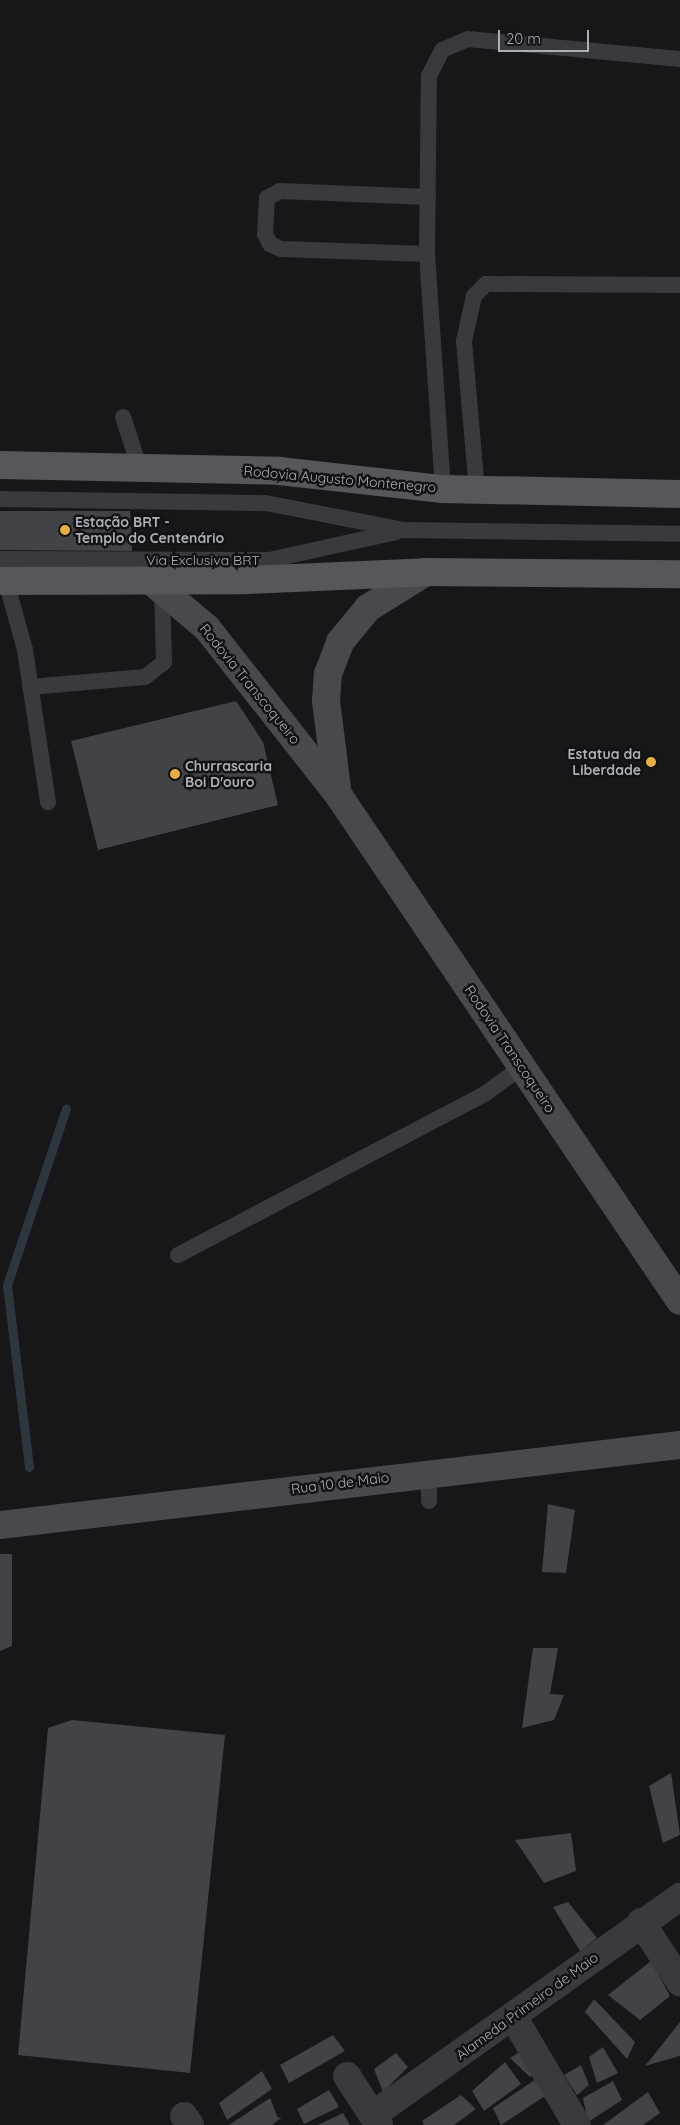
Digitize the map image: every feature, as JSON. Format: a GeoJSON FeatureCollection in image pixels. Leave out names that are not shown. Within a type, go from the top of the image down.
{"type":"FeatureCollection","features":[{"type":"Feature","properties":{"kind":"main road","name":"Rodovia Augusto Montenegro"},"geometry":{"type":"LineString","coordinates":[[0,465],[279,471],[443,489],[680,494]]}},
{"type":"Feature","properties":{"kind":"main road"},"geometry":{"type":"LineString","coordinates":[[2,573],[157,585],[426,572],[680,574]]}},
{"type":"Feature","properties":{"kind":"main road","name":"Rodovia Transcoqueiro"},"geometry":{"type":"LineString","coordinates":[[339,796],[326,701],[328,674],[340,642],[368,608],[426,572]]}},
{"type":"Feature","properties":{"kind":"main road","name":"Rodovia Transcoqueiro"},"geometry":{"type":"LineString","coordinates":[[157,585],[207,628],[339,796],[680,1301]]}},
{"type":"Feature","properties":{"kind":"main road","name":"Rua 10 de Maio"},"geometry":{"type":"LineString","coordinates":[[0,1525],[429,1472],[680,1445]]}},
{"type":"Feature","properties":{"kind":"street","name":"Alameda Primeiro de Maio"},"geometry":{"type":"LineString","coordinates":[[376,2120],[641,1922],[680,1896]]}},
{"type":"Feature","properties":{"kind":"street"},"geometry":{"type":"LineString","coordinates":[[641,1922],[680,1982]]}},
{"type":"Feature","properties":{"kind":"street"},"geometry":{"type":"LineString","coordinates":[[514,2018],[577,2125]]}},
{"type":"Feature","properties":{"kind":"street"},"geometry":{"type":"LineString","coordinates":[[347,2076],[376,2120]]}},
{"type":"Feature","properties":{"kind":"lane"},"geometry":{"type":"LineString","coordinates":[[443,489],[427,254],[429,76],[442,50],[468,39],[680,59]]}},
{"type":"Feature","properties":{"kind":"lane"},"geometry":{"type":"LineString","coordinates":[[427,254],[281,250],[270,244],[265,234],[267,198],[280,191],[428,197]]}},
{"type":"Feature","properties":{"kind":"lane"},"geometry":{"type":"LineString","coordinates":[[477,490],[464,341],[474,296],[486,284],[680,285]]}},
{"type":"Feature","properties":{"kind":"lane"},"geometry":{"type":"LineString","coordinates":[[123,417],[140,469]]}},
{"type":"Feature","properties":{"kind":"lane","name":"Via Exclusiva BRT"},"geometry":{"type":"LineString","coordinates":[[0,500],[266,503],[404,530],[680,534]]}},
{"type":"Feature","properties":{"kind":"lane","name":"Via Exclusiva BRT"},"geometry":{"type":"LineString","coordinates":[[2,573],[269,560],[404,530]]}},
{"type":"Feature","properties":{"kind":"lane"},"geometry":{"type":"LineString","coordinates":[[2,573],[30,687],[48,802]]}},
{"type":"Feature","properties":{"kind":"lane"},"geometry":{"type":"LineString","coordinates":[[30,687],[145,677],[164,662],[157,585]]}},
{"type":"Feature","properties":{"kind":"lane"},"geometry":{"type":"LineString","coordinates":[[178,1255],[486,1094],[522,1067]]}},
{"type":"Feature","properties":{"kind":"lane"},"geometry":{"type":"LineString","coordinates":[[429,1472],[429,1501]]}},
{"type":"Feature","properties":{"kind":"building","name":"Estação BRT - Templo do Centenário"},"geometry":{"type":"Polygon","coordinates":[[[0,511],[130,511],[132,551],[0,550],[0,511]]]}},
{"type":"Feature","properties":{"kind":"building","name":"Churrascaria Boi D'ouro"},"geometry":{"type":"Polygon","coordinates":[[[236,701],[263,742],[278,805],[98,850],[71,741],[236,701]]]}},
{"type":"Feature","properties":{"kind":"building"},"geometry":{"type":"Polygon","coordinates":[[[548,1504],[575,1510],[566,1573],[542,1572],[548,1504]]]}},
{"type":"Feature","properties":{"kind":"building"},"geometry":{"type":"Polygon","coordinates":[[[0,1554],[12,1554],[12,1646],[0,1651],[0,1554]]]}},
{"type":"Feature","properties":{"kind":"building"},"geometry":{"type":"Polygon","coordinates":[[[533,1648],[558,1648],[550,1694],[564,1695],[554,1720],[522,1728],[533,1648]]]}},
{"type":"Feature","properties":{"kind":"building"},"geometry":{"type":"Polygon","coordinates":[[[72,1720],[225,1735],[190,2073],[18,2055],[48,1728],[72,1720]]]}},
{"type":"Feature","properties":{"kind":"building"},"geometry":{"type":"Polygon","coordinates":[[[671,1773],[680,1835],[663,1843],[649,1786],[671,1773]]]}},
{"type":"Feature","properties":{"kind":"building"},"geometry":{"type":"Polygon","coordinates":[[[571,1833],[576,1871],[544,1883],[515,1840],[571,1833]]]}},
{"type":"Feature","properties":{"kind":"building"},"geometry":{"type":"Polygon","coordinates":[[[568,1902],[597,1938],[580,1951],[553,1907],[568,1902]]]}},
{"type":"Feature","properties":{"kind":"building"},"geometry":{"type":"Polygon","coordinates":[[[651,1961],[670,1996],[640,2020],[608,1995],[651,1961]]]}},
{"type":"Feature","properties":{"kind":"building"},"geometry":{"type":"Polygon","coordinates":[[[594,1999],[635,2042],[627,2059],[585,2012],[594,1999]]]}},
{"type":"Feature","properties":{"kind":"building"},"geometry":{"type":"Polygon","coordinates":[[[680,2022],[680,2056],[645,2066],[680,2022]]]}},
{"type":"Feature","properties":{"kind":"building"},"geometry":{"type":"Polygon","coordinates":[[[333,2035],[345,2051],[289,2083],[280,2065],[333,2035]]]}},
{"type":"Feature","properties":{"kind":"building"},"geometry":{"type":"Polygon","coordinates":[[[603,2047],[618,2073],[597,2083],[589,2057],[603,2047]]]}},
{"type":"Feature","properties":{"kind":"building"},"geometry":{"type":"Polygon","coordinates":[[[521,2051],[536,2072],[530,2077],[510,2058],[521,2051]]]}},
{"type":"Feature","properties":{"kind":"building"},"geometry":{"type":"Polygon","coordinates":[[[396,2053],[408,2067],[383,2092],[374,2069],[396,2053]]]}},
{"type":"Feature","properties":{"kind":"building"},"geometry":{"type":"Polygon","coordinates":[[[505,2062],[521,2084],[484,2111],[472,2091],[505,2062]]]}},
{"type":"Feature","properties":{"kind":"building"},"geometry":{"type":"Polygon","coordinates":[[[581,2065],[589,2085],[577,2095],[564,2075],[581,2065]]]}},
{"type":"Feature","properties":{"kind":"building"},"geometry":{"type":"Polygon","coordinates":[[[262,2071],[272,2089],[227,2120],[219,2103],[262,2071]]]}},
{"type":"Feature","properties":{"kind":"building"},"geometry":{"type":"Polygon","coordinates":[[[539,2077],[548,2094],[501,2125],[493,2108],[539,2077]]]}},
{"type":"Feature","properties":{"kind":"building"},"geometry":{"type":"Polygon","coordinates":[[[613,2081],[622,2100],[588,2122],[583,2098],[613,2081]]]}},
{"type":"Feature","properties":{"kind":"building"},"geometry":{"type":"Polygon","coordinates":[[[329,2090],[339,2107],[304,2124],[297,2109],[329,2090]]]}},
{"type":"Feature","properties":{"kind":"building"},"geometry":{"type":"Polygon","coordinates":[[[648,2092],[660,2113],[643,2125],[603,2125],[648,2092]]]}},
{"type":"Feature","properties":{"kind":"building"},"geometry":{"type":"Polygon","coordinates":[[[461,2095],[476,2109],[454,2125],[424,2125],[422,2121],[461,2095]]]}},
{"type":"Feature","properties":{"kind":"building"},"geometry":{"type":"Polygon","coordinates":[[[270,2098],[278,2118],[282,2117],[272,2125],[229,2125],[270,2098]]]}},
{"type":"Feature","properties":{"kind":"building"},"geometry":{"type":"Polygon","coordinates":[[[343,2113],[350,2125],[318,2125],[343,2113]]]}},
{"type":"Feature","properties":{"kind":"waterway"},"geometry":{"type":"LineString","coordinates":[[29,1467],[7,1285],[66,1109]]}},
{"type":"Feature","properties":{"kind":"place","name":"Estação BRT - Templo do Centenário"},"geometry":{"type":"Point","coordinates":[65,530]}},
{"type":"Feature","properties":{"kind":"place","name":"Estatua da Liberdade"},"geometry":{"type":"Point","coordinates":[651,762]}},
{"type":"Feature","properties":{"kind":"place","name":"Churrascaria Boi D'ouro"},"geometry":{"type":"Point","coordinates":[175,774]}}]}
